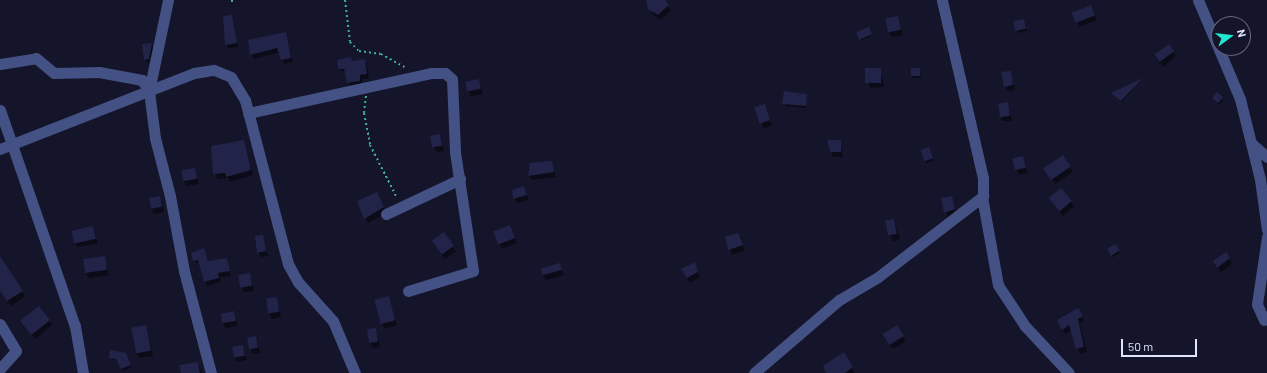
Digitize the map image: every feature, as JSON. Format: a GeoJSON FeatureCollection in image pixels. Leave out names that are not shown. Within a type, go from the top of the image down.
{"type":"FeatureCollection","features":[{"type":"Feature","properties":{"kind":"street"},"geometry":{"type":"LineString","coordinates":[[168,0],[149,91],[155,138],[184,271],[212,373]]}},
{"type":"Feature","properties":{"kind":"street"},"geometry":{"type":"LineString","coordinates":[[942,0],[983,178],[982,197],[998,285],[1025,326],[1069,373]]}},
{"type":"Feature","properties":{"kind":"street"},"geometry":{"type":"LineString","coordinates":[[1198,0],[1240,99],[1252,144],[1267,230]]}},
{"type":"Feature","properties":{"kind":"street"},"geometry":{"type":"LineString","coordinates":[[0,64],[36,58],[54,73],[99,72],[130,76],[142,80],[149,91]]}},
{"type":"Feature","properties":{"kind":"street"},"geometry":{"type":"LineString","coordinates":[[0,149],[11,143],[194,73],[214,70],[231,78],[248,113],[288,264],[298,282],[333,321],[355,373]]}},
{"type":"Feature","properties":{"kind":"street"},"geometry":{"type":"LineString","coordinates":[[248,113],[318,95],[367,89],[431,73],[445,73],[452,79],[460,179],[473,271],[408,292]]}},
{"type":"Feature","properties":{"kind":"street"},"geometry":{"type":"LineString","coordinates":[[0,110],[75,326],[83,373]]}},
{"type":"Feature","properties":{"kind":"street"},"geometry":{"type":"LineString","coordinates":[[1252,144],[1267,157]]}},
{"type":"Feature","properties":{"kind":"street"},"geometry":{"type":"LineString","coordinates":[[386,214],[402,204],[460,179]]}},
{"type":"Feature","properties":{"kind":"street"},"geometry":{"type":"LineString","coordinates":[[754,373],[839,300],[878,277],[982,197]]}},
{"type":"Feature","properties":{"kind":"street"},"geometry":{"type":"LineString","coordinates":[[1264,320],[1257,304],[1267,237]]}},
{"type":"Feature","properties":{"kind":"street"},"geometry":{"type":"LineString","coordinates":[[0,324],[16,351],[0,369]]}},
{"type":"Feature","properties":{"kind":"path"},"geometry":{"type":"LineString","coordinates":[[232,0],[232,5]]}},
{"type":"Feature","properties":{"kind":"path"},"geometry":{"type":"LineString","coordinates":[[345,0],[350,42],[360,51],[381,54],[400,67],[414,69]]}},
{"type":"Feature","properties":{"kind":"path"},"geometry":{"type":"LineString","coordinates":[[367,89],[364,113],[370,145],[386,183],[402,204]]}},
{"type":"Feature","properties":{"kind":"building"},"geometry":{"type":"Polygon","coordinates":[[[646,0],[665,0],[669,5],[658,15],[648,9],[646,0]]]}},
{"type":"Feature","properties":{"kind":"building"},"geometry":{"type":"Polygon","coordinates":[[[1091,5],[1095,15],[1076,23],[1072,13],[1091,5]]]}},
{"type":"Feature","properties":{"kind":"building"},"geometry":{"type":"Polygon","coordinates":[[[232,15],[237,43],[225,45],[223,16],[232,15]]]}},
{"type":"Feature","properties":{"kind":"building"},"geometry":{"type":"Polygon","coordinates":[[[898,16],[901,30],[888,32],[885,19],[898,16]]]}},
{"type":"Feature","properties":{"kind":"building"},"geometry":{"type":"Polygon","coordinates":[[[1024,19],[1026,29],[1015,31],[1013,21],[1024,19]]]}},
{"type":"Feature","properties":{"kind":"building"},"geometry":{"type":"Polygon","coordinates":[[[869,27],[872,34],[859,40],[856,32],[869,27]]]}},
{"type":"Feature","properties":{"kind":"building"},"geometry":{"type":"Polygon","coordinates":[[[286,32],[291,58],[281,60],[277,48],[250,55],[248,40],[286,32]]]}},
{"type":"Feature","properties":{"kind":"building"},"geometry":{"type":"Polygon","coordinates":[[[152,43],[149,59],[144,60],[142,44],[152,43]]]}},
{"type":"Feature","properties":{"kind":"building"},"geometry":{"type":"Polygon","coordinates":[[[1169,44],[1174,51],[1160,62],[1154,55],[1169,44]]]}},
{"type":"Feature","properties":{"kind":"building"},"geometry":{"type":"Polygon","coordinates":[[[351,57],[352,61],[365,59],[367,74],[360,75],[360,81],[347,83],[344,69],[338,69],[337,60],[351,57]]]}},
{"type":"Feature","properties":{"kind":"building"},"geometry":{"type":"Polygon","coordinates":[[[865,68],[881,68],[881,83],[865,83],[865,68]]]}},
{"type":"Feature","properties":{"kind":"building"},"geometry":{"type":"Polygon","coordinates":[[[911,68],[920,68],[920,76],[911,76],[911,68]]]}},
{"type":"Feature","properties":{"kind":"building"},"geometry":{"type":"Polygon","coordinates":[[[1011,71],[1013,85],[1004,87],[1001,72],[1011,71]]]}},
{"type":"Feature","properties":{"kind":"building"},"geometry":{"type":"Polygon","coordinates":[[[1143,78],[1121,101],[1111,93],[1143,78]]]}},
{"type":"Feature","properties":{"kind":"building"},"geometry":{"type":"Polygon","coordinates":[[[479,79],[481,89],[467,91],[465,82],[479,79]]]}},
{"type":"Feature","properties":{"kind":"building"},"geometry":{"type":"Polygon","coordinates":[[[784,91],[798,93],[798,98],[799,93],[807,94],[806,106],[782,104],[784,91]]]}},
{"type":"Feature","properties":{"kind":"building"},"geometry":{"type":"Polygon","coordinates":[[[1217,92],[1223,97],[1218,103],[1212,98],[1217,92]]]}},
{"type":"Feature","properties":{"kind":"building"},"geometry":{"type":"Polygon","coordinates":[[[1008,102],[1010,116],[1000,117],[998,103],[1008,102]]]}},
{"type":"Feature","properties":{"kind":"building"},"geometry":{"type":"Polygon","coordinates":[[[765,104],[770,120],[759,123],[754,107],[765,104]]]}},
{"type":"Feature","properties":{"kind":"building"},"geometry":{"type":"Polygon","coordinates":[[[440,134],[442,146],[432,147],[430,136],[440,134]]]}},
{"type":"Feature","properties":{"kind":"building"},"geometry":{"type":"Polygon","coordinates":[[[244,140],[251,170],[226,177],[225,173],[213,174],[211,146],[244,140]]]}},
{"type":"Feature","properties":{"kind":"building"},"geometry":{"type":"Polygon","coordinates":[[[827,140],[841,140],[841,152],[830,152],[827,140]]]}},
{"type":"Feature","properties":{"kind":"building"},"geometry":{"type":"Polygon","coordinates":[[[929,147],[933,158],[925,161],[921,150],[929,147]]]}},
{"type":"Feature","properties":{"kind":"building"},"geometry":{"type":"Polygon","coordinates":[[[1063,155],[1071,167],[1051,180],[1043,168],[1063,155]]]}},
{"type":"Feature","properties":{"kind":"building"},"geometry":{"type":"Polygon","coordinates":[[[1023,156],[1026,168],[1015,170],[1012,159],[1023,156]]]}},
{"type":"Feature","properties":{"kind":"building"},"geometry":{"type":"Polygon","coordinates":[[[552,161],[554,172],[528,176],[530,163],[552,161]]]}},
{"type":"Feature","properties":{"kind":"building"},"geometry":{"type":"Polygon","coordinates":[[[195,168],[197,179],[183,181],[181,170],[195,168]]]}},
{"type":"Feature","properties":{"kind":"building"},"geometry":{"type":"Polygon","coordinates":[[[524,186],[527,195],[513,199],[512,190],[524,186]]]}},
{"type":"Feature","properties":{"kind":"building"},"geometry":{"type":"Polygon","coordinates":[[[1061,188],[1072,201],[1060,211],[1049,198],[1061,188]]]}},
{"type":"Feature","properties":{"kind":"building"},"geometry":{"type":"Polygon","coordinates":[[[377,192],[384,207],[364,219],[357,201],[377,192]]]}},
{"type":"Feature","properties":{"kind":"building"},"geometry":{"type":"Polygon","coordinates":[[[160,196],[162,207],[151,209],[149,198],[160,196]]]}},
{"type":"Feature","properties":{"kind":"building"},"geometry":{"type":"Polygon","coordinates":[[[952,196],[955,209],[944,213],[941,198],[952,196]]]}},
{"type":"Feature","properties":{"kind":"building"},"geometry":{"type":"Polygon","coordinates":[[[894,219],[897,234],[888,235],[885,221],[894,219]]]}},
{"type":"Feature","properties":{"kind":"building"},"geometry":{"type":"Polygon","coordinates":[[[510,225],[515,238],[498,245],[493,231],[510,225]]]}},
{"type":"Feature","properties":{"kind":"building"},"geometry":{"type":"Polygon","coordinates":[[[93,226],[96,239],[74,244],[72,231],[93,226]]]}},
{"type":"Feature","properties":{"kind":"building"},"geometry":{"type":"Polygon","coordinates":[[[444,232],[454,246],[442,255],[432,241],[444,232]]]}},
{"type":"Feature","properties":{"kind":"building"},"geometry":{"type":"Polygon","coordinates":[[[738,233],[743,245],[728,250],[725,237],[738,233]]]}},
{"type":"Feature","properties":{"kind":"building"},"geometry":{"type":"Polygon","coordinates":[[[263,235],[266,251],[257,253],[255,236],[263,235]]]}},
{"type":"Feature","properties":{"kind":"building"},"geometry":{"type":"Polygon","coordinates":[[[1115,244],[1120,250],[1111,256],[1107,249],[1115,244]]]}},
{"type":"Feature","properties":{"kind":"building"},"geometry":{"type":"Polygon","coordinates":[[[204,248],[208,261],[227,258],[230,271],[218,273],[219,278],[204,282],[198,260],[193,261],[191,253],[204,248]]]}},
{"type":"Feature","properties":{"kind":"building"},"geometry":{"type":"Polygon","coordinates":[[[1226,252],[1230,258],[1217,268],[1213,261],[1226,252]]]}},
{"type":"Feature","properties":{"kind":"building"},"geometry":{"type":"Polygon","coordinates":[[[0,256],[23,291],[7,301],[0,291],[0,256]]]}},
{"type":"Feature","properties":{"kind":"building"},"geometry":{"type":"Polygon","coordinates":[[[105,256],[107,270],[85,273],[83,259],[105,256]]]}},
{"type":"Feature","properties":{"kind":"building"},"geometry":{"type":"Polygon","coordinates":[[[695,262],[698,272],[687,278],[681,269],[695,262]]]}},
{"type":"Feature","properties":{"kind":"building"},"geometry":{"type":"Polygon","coordinates":[[[560,263],[562,270],[543,275],[541,269],[560,263]]]}},
{"type":"Feature","properties":{"kind":"building"},"geometry":{"type":"Polygon","coordinates":[[[250,273],[252,286],[240,288],[238,275],[250,273]]]}},
{"type":"Feature","properties":{"kind":"building"},"geometry":{"type":"Polygon","coordinates":[[[389,296],[395,320],[380,324],[374,300],[389,296]]]}},
{"type":"Feature","properties":{"kind":"building"},"geometry":{"type":"Polygon","coordinates":[[[277,297],[279,312],[268,313],[266,299],[277,297]]]}},
{"type":"Feature","properties":{"kind":"building"},"geometry":{"type":"Polygon","coordinates":[[[39,306],[50,320],[31,335],[20,321],[39,306]]]}},
{"type":"Feature","properties":{"kind":"building"},"geometry":{"type":"Polygon","coordinates":[[[1078,308],[1083,316],[1078,319],[1084,347],[1076,349],[1069,325],[1062,330],[1057,320],[1078,308]]]}},
{"type":"Feature","properties":{"kind":"building"},"geometry":{"type":"Polygon","coordinates":[[[234,311],[236,321],[222,323],[221,314],[234,311]]]}},
{"type":"Feature","properties":{"kind":"building"},"geometry":{"type":"Polygon","coordinates":[[[146,325],[151,351],[136,353],[131,328],[146,325]]]}},
{"type":"Feature","properties":{"kind":"building"},"geometry":{"type":"Polygon","coordinates":[[[897,325],[904,336],[889,345],[883,334],[897,325]]]}},
{"type":"Feature","properties":{"kind":"building"},"geometry":{"type":"Polygon","coordinates":[[[376,328],[378,342],[369,343],[367,329],[376,328]]]}},
{"type":"Feature","properties":{"kind":"building"},"geometry":{"type":"Polygon","coordinates":[[[256,336],[258,348],[249,349],[247,337],[256,336]]]}},
{"type":"Feature","properties":{"kind":"building"},"geometry":{"type":"Polygon","coordinates":[[[243,345],[245,356],[234,358],[232,347],[243,345]]]}},
{"type":"Feature","properties":{"kind":"building"},"geometry":{"type":"Polygon","coordinates":[[[110,350],[126,353],[131,365],[121,369],[116,359],[109,358],[110,350]]]}},
{"type":"Feature","properties":{"kind":"building"},"geometry":{"type":"Polygon","coordinates":[[[844,352],[853,367],[845,373],[826,373],[823,366],[844,352]]]}},
{"type":"Feature","properties":{"kind":"building"},"geometry":{"type":"Polygon","coordinates":[[[198,362],[200,373],[181,373],[179,365],[198,362]]]}}]}
